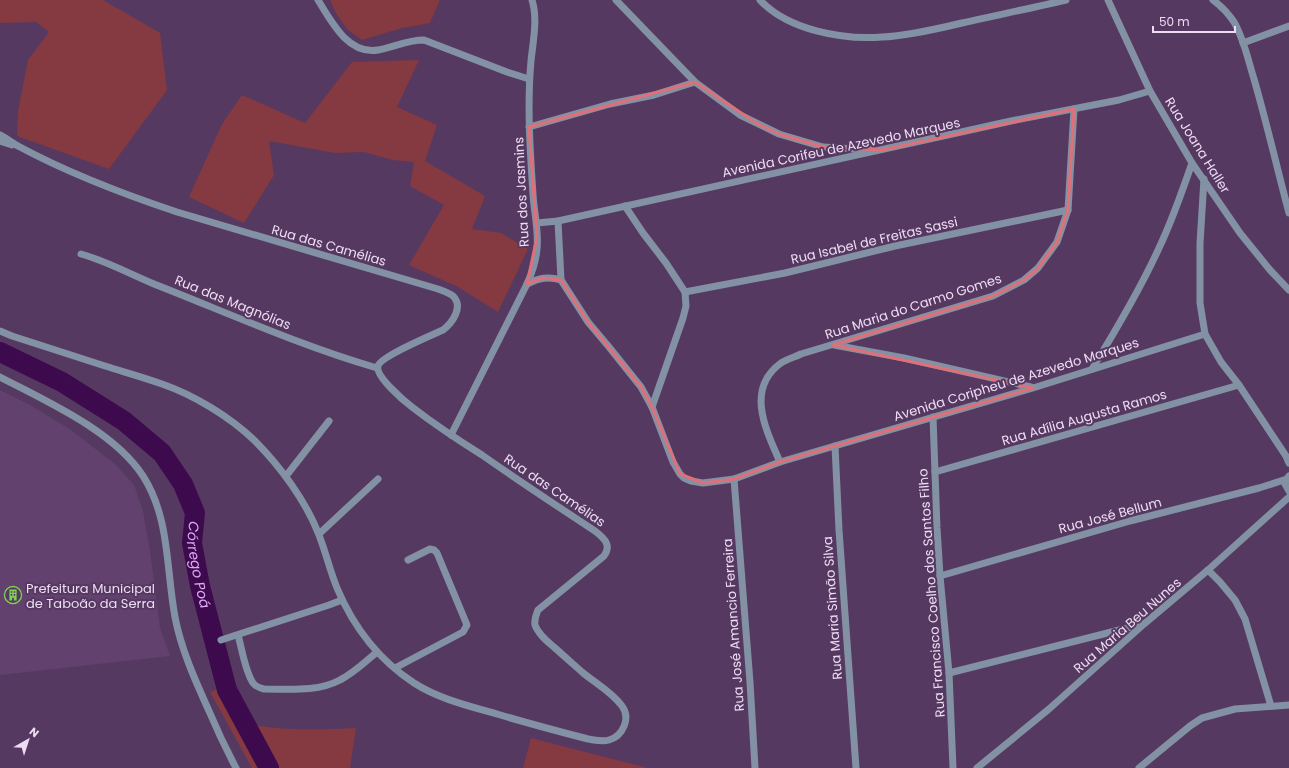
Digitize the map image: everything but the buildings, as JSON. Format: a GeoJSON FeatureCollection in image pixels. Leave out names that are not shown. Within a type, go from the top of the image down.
{"type":"FeatureCollection","features":[{"type":"Feature","properties":{"kind":"street"},"geometry":{"type":"LineString","coordinates":[[318,0],[342,36],[360,48],[377,50],[414,40],[424,40],[501,70],[529,79]]}},
{"type":"Feature","properties":{"kind":"street","name":"Rua dos Jasmins"},"geometry":{"type":"LineString","coordinates":[[451,435],[528,284],[537,250],[537,223],[533,197],[529,127],[529,79],[534,27],[534,6],[532,0]]}},
{"type":"Feature","properties":{"kind":"street"},"geometry":{"type":"LineString","coordinates":[[616,0],[696,82],[740,115],[778,134],[823,147],[882,150]]}},
{"type":"Feature","properties":{"kind":"street"},"geometry":{"type":"LineString","coordinates":[[760,0],[800,26],[820,32],[847,36],[882,38],[935,29],[1066,0]]}},
{"type":"Feature","properties":{"kind":"street","name":"Rua Joana Haller"},"geometry":{"type":"LineString","coordinates":[[1108,0],[1150,91],[1192,163],[1240,233],[1270,270],[1289,290]]}},
{"type":"Feature","properties":{"kind":"street"},"geometry":{"type":"LineString","coordinates":[[1213,0],[1228,14],[1243,43],[1266,122],[1289,213]]}},
{"type":"Feature","properties":{"kind":"street"},"geometry":{"type":"LineString","coordinates":[[1243,43],[1289,26]]}},
{"type":"Feature","properties":{"kind":"street"},"geometry":{"type":"LineString","coordinates":[[529,127],[610,104],[654,95],[696,82]]}},
{"type":"Feature","properties":{"kind":"street","name":"Avenida Corifeu de Azevedo Marques"},"geometry":{"type":"LineString","coordinates":[[537,223],[558,221],[1119,100],[1150,91]]}},
{"type":"Feature","properties":{"kind":"street","name":"Rua Maria do Carmo Gomes"},"geometry":{"type":"LineString","coordinates":[[780,462],[769,437],[760,407],[761,395],[766,380],[782,363],[801,354],[994,296],[1024,280],[1038,268],[1057,242],[1068,210],[1074,109]]}},
{"type":"Feature","properties":{"kind":"street","name":"Rua das Camélias"},"geometry":{"type":"LineString","coordinates":[[0,135],[19,147],[79,175],[140,200],[169,210],[438,289],[453,296],[457,305],[455,317],[448,326],[389,355],[382,360],[377,368],[378,371],[388,384],[411,406],[451,435],[595,530],[607,542],[608,550],[604,556],[538,610],[535,622],[536,627],[545,639],[582,672],[617,700],[625,710],[626,719],[622,730],[613,738],[599,740],[588,738],[477,709],[437,695],[414,683],[394,668],[377,652],[357,627],[342,600],[319,534],[301,500],[286,476],[254,440],[230,421],[196,399],[163,384],[0,331]]}},
{"type":"Feature","properties":{"kind":"street","name":"Rua das Camélias"},"geometry":{"type":"LineString","coordinates":[[0,141],[19,147]]}},
{"type":"Feature","properties":{"kind":"street"},"geometry":{"type":"LineString","coordinates":[[1092,369],[1118,327],[1145,278],[1173,216],[1192,163]]}},
{"type":"Feature","properties":{"kind":"street"},"geometry":{"type":"LineString","coordinates":[[1204,179],[1200,243],[1200,303],[1205,334],[1221,362],[1239,384],[1286,456],[1289,463]]}},
{"type":"Feature","properties":{"kind":"street"},"geometry":{"type":"LineString","coordinates":[[625,206],[685,292],[686,306],[683,318],[652,407]]}},
{"type":"Feature","properties":{"kind":"street","name":"Rua Isabel de Freitas Sassi"},"geometry":{"type":"LineString","coordinates":[[685,292],[785,273],[895,246],[1068,210]]}},
{"type":"Feature","properties":{"kind":"street"},"geometry":{"type":"LineString","coordinates":[[558,221],[561,280],[588,322],[641,388],[652,407]]}},
{"type":"Feature","properties":{"kind":"street","name":"Rua das Magnólias"},"geometry":{"type":"LineString","coordinates":[[81,254],[336,355],[377,368]]}},
{"type":"Feature","properties":{"kind":"street"},"geometry":{"type":"LineString","coordinates":[[528,284],[542,278],[554,278],[561,280]]}},
{"type":"Feature","properties":{"kind":"street","name":"Avenida Coripheu de Azevedo Marques"},"geometry":{"type":"LineString","coordinates":[[652,407],[673,462],[684,478],[703,483],[734,480],[780,462],[1033,388],[1205,334]]}},
{"type":"Feature","properties":{"kind":"street"},"geometry":{"type":"LineString","coordinates":[[832,345],[904,358],[1033,388]]}},
{"type":"Feature","properties":{"kind":"street"},"geometry":{"type":"LineString","coordinates":[[0,377],[62,410],[100,434],[123,453],[143,476],[154,496],[161,514],[168,556],[173,604],[180,639],[200,691],[228,754],[236,768]]}},
{"type":"Feature","properties":{"kind":"street","name":"Rua Adília Augusta Ramos"},"geometry":{"type":"LineString","coordinates":[[935,472],[1239,384]]}},
{"type":"Feature","properties":{"kind":"street","name":"Rua Francisco Coelho dos Santos Filho"},"geometry":{"type":"LineString","coordinates":[[933,417],[940,576],[949,673],[953,768]]}},
{"type":"Feature","properties":{"kind":"street"},"geometry":{"type":"LineString","coordinates":[[286,476],[329,421]]}},
{"type":"Feature","properties":{"kind":"street","name":"Rua Maria Simão Silva"},"geometry":{"type":"LineString","coordinates":[[835,446],[839,530],[856,768]]}},
{"type":"Feature","properties":{"kind":"street"},"geometry":{"type":"LineString","coordinates":[[1288,478],[1285,484],[1289,491]]}},
{"type":"Feature","properties":{"kind":"street","name":"Rua José Bellum"},"geometry":{"type":"LineString","coordinates":[[940,576],[1130,521],[1259,488],[1288,478]]}},
{"type":"Feature","properties":{"kind":"street"},"geometry":{"type":"LineString","coordinates":[[319,534],[378,479]]}},
{"type":"Feature","properties":{"kind":"street","name":"Rua José Amancio Ferreira"},"geometry":{"type":"LineString","coordinates":[[734,480],[750,682],[755,768]]}},
{"type":"Feature","properties":{"kind":"street","name":"Rua Maria Beu Nunes"},"geometry":{"type":"LineString","coordinates":[[977,768],[1049,709],[1289,497]]}},
{"type":"Feature","properties":{"kind":"street"},"geometry":{"type":"LineString","coordinates":[[394,668],[463,632],[467,625],[437,553],[430,549],[408,560]]}},
{"type":"Feature","properties":{"kind":"street"},"geometry":{"type":"LineString","coordinates":[[1208,570],[1235,600],[1245,619],[1271,706]]}},
{"type":"Feature","properties":{"kind":"street"},"geometry":{"type":"LineString","coordinates":[[221,640],[342,600]]}},
{"type":"Feature","properties":{"kind":"street"},"geometry":{"type":"LineString","coordinates":[[949,673],[1144,624]]}},
{"type":"Feature","properties":{"kind":"street"},"geometry":{"type":"LineString","coordinates":[[238,635],[253,683],[259,688],[264,689],[311,688],[327,685],[348,675],[377,652]]}},
{"type":"Feature","properties":{"kind":"street"},"geometry":{"type":"LineString","coordinates":[[1139,768],[1202,718],[1235,709],[1289,705]]}},
{"type":"Feature","properties":{"kind":"highlighted area"},"geometry":{"type":"Polygon","coordinates":[[[695,82],[756,123],[779,134],[823,147],[882,150],[1074,109],[1068,210],[1057,242],[1038,268],[1024,280],[993,296],[833,345],[1033,388],[780,462],[734,479],[703,483],[680,474],[652,407],[641,387],[588,322],[561,280],[542,278],[527,284],[537,237],[529,127],[695,82]]]}},
{"type":"Feature","properties":{"kind":"shaded area"},"geometry":{"type":"Polygon","coordinates":[[[0,0],[103,0],[160,33],[167,90],[109,169],[17,136],[18,111],[28,60],[49,32],[36,22],[0,23],[0,0]]]}},
{"type":"Feature","properties":{"kind":"shaded area"},"geometry":{"type":"Polygon","coordinates":[[[330,0],[440,0],[430,23],[402,28],[362,40],[347,29],[336,13],[330,0]]]}},
{"type":"Feature","properties":{"kind":"shaded area"},"geometry":{"type":"Polygon","coordinates":[[[419,60],[397,107],[437,125],[425,161],[485,196],[472,229],[501,233],[528,249],[498,312],[458,287],[409,265],[444,205],[410,186],[414,162],[393,160],[364,152],[335,153],[269,141],[274,175],[244,223],[189,197],[222,124],[242,95],[305,123],[352,62],[419,60]]]}},
{"type":"Feature","properties":{"kind":"shaded area"},"geometry":{"type":"Polygon","coordinates":[[[0,390],[30,405],[68,428],[115,464],[134,485],[143,511],[160,628],[170,656],[0,675],[0,390]]]}},
{"type":"Feature","properties":{"kind":"shaded area"},"geometry":{"type":"Polygon","coordinates":[[[231,684],[239,708],[247,724],[274,728],[356,728],[350,768],[252,768],[210,692],[231,684]]]}},
{"type":"Feature","properties":{"kind":"shaded area"},"geometry":{"type":"Polygon","coordinates":[[[531,738],[644,767],[647,768],[523,768],[531,738]]]}},
{"type":"Feature","properties":{"kind":"waterway","name":"Córrego Poá"},"geometry":{"type":"LineString","coordinates":[[0,352],[62,382],[124,421],[162,453],[183,484],[195,513],[192,543],[200,586],[227,690],[269,768]]}},
{"type":"Feature","properties":{"kind":"place","name":"Prefeitura Municipal de Taboão da Serra"},"geometry":{"type":"Point","coordinates":[13,595]}}]}
